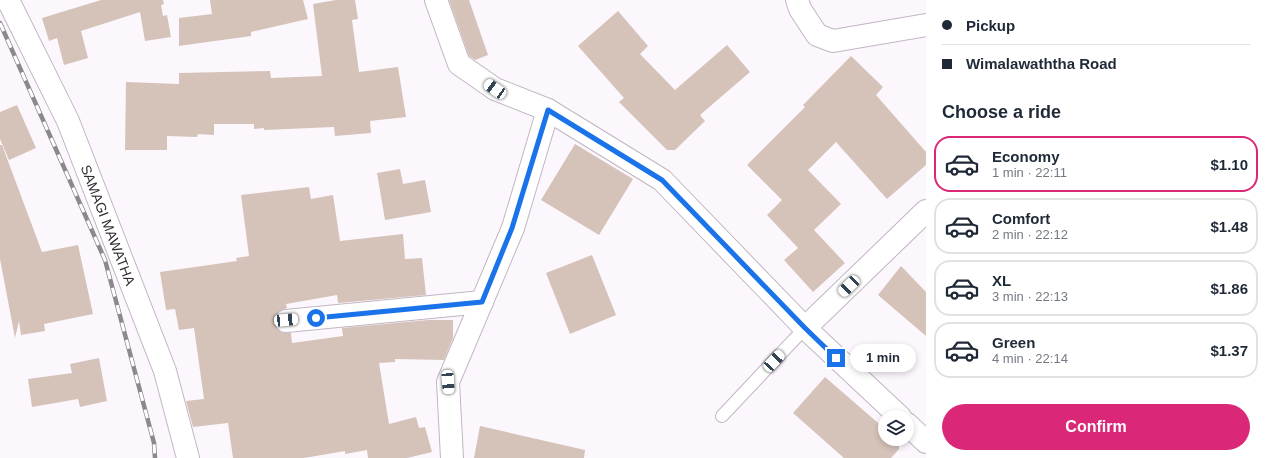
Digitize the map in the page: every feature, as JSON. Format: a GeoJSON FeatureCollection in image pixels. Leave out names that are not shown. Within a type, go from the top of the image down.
{"type":"FeatureCollection","features":[{"type":"Feature","properties":{"kind":"street","name":"SAMAGI MAWATHA"},"geometry":{"type":"LineString","coordinates":[[8,0],[68,121],[164,370],[188,458]]}},
{"type":"Feature","properties":{"kind":"street"},"geometry":{"type":"LineString","coordinates":[[436,0],[459,64],[495,89],[548,110],[662,180],[805,328],[893,410]]}},
{"type":"Feature","properties":{"kind":"street"},"geometry":{"type":"LineString","coordinates":[[797,0],[800,9],[817,35],[832,41],[926,25]]}},
{"type":"Feature","properties":{"kind":"street"},"geometry":{"type":"LineString","coordinates":[[452,458],[448,382],[512,228],[548,110]]}},
{"type":"Feature","properties":{"kind":"street"},"geometry":{"type":"LineString","coordinates":[[805,328],[926,211]]}},
{"type":"Feature","properties":{"kind":"street"},"geometry":{"type":"LineString","coordinates":[[286,320],[482,302]]}},
{"type":"Feature","properties":{"kind":"street"},"geometry":{"type":"LineString","coordinates":[[914,431],[926,442]]}},
{"type":"Feature","properties":{"kind":"lane"},"geometry":{"type":"LineString","coordinates":[[722,416],[805,328]]}},
{"type":"Feature","properties":{"kind":"building"},"geometry":{"type":"Polygon","coordinates":[[[101,0],[163,0],[164,4],[161,5],[163,16],[167,15],[171,37],[145,41],[140,12],[81,31],[88,58],[64,65],[57,38],[49,41],[42,18],[101,0]]]}},
{"type":"Feature","properties":{"kind":"building"},"geometry":{"type":"Polygon","coordinates":[[[210,0],[303,0],[308,19],[251,32],[251,36],[179,46],[179,18],[212,14],[210,0]]]}},
{"type":"Feature","properties":{"kind":"building"},"geometry":{"type":"Polygon","coordinates":[[[336,0],[355,0],[358,19],[352,20],[359,72],[398,67],[406,117],[370,121],[371,133],[335,136],[334,127],[264,130],[264,128],[254,129],[254,124],[214,124],[214,135],[198,134],[197,137],[167,136],[167,150],[125,150],[126,82],[179,84],[179,73],[270,71],[271,78],[322,76],[313,4],[336,0]]]}},
{"type":"Feature","properties":{"kind":"building"},"geometry":{"type":"Polygon","coordinates":[[[449,0],[469,0],[488,55],[475,60],[469,56],[449,0]]]}},
{"type":"Feature","properties":{"kind":"building"},"geometry":{"type":"Polygon","coordinates":[[[618,11],[648,46],[640,54],[675,90],[727,45],[750,72],[700,115],[705,121],[675,150],[667,150],[619,102],[624,98],[578,46],[618,11]]]}},
{"type":"Feature","properties":{"kind":"building"},"geometry":{"type":"Polygon","coordinates":[[[851,56],[883,87],[876,95],[926,152],[926,165],[887,199],[836,142],[808,170],[841,204],[814,230],[845,263],[813,292],[784,260],[798,248],[767,215],[782,200],[747,165],[805,107],[803,105],[851,56]]]}},
{"type":"Feature","properties":{"kind":"building"},"geometry":{"type":"Polygon","coordinates":[[[17,105],[36,148],[9,160],[0,139],[0,112],[17,105]]]}},
{"type":"Feature","properties":{"kind":"building"},"geometry":{"type":"Polygon","coordinates":[[[575,144],[633,179],[599,235],[541,200],[575,144]]]}},
{"type":"Feature","properties":{"kind":"building"},"geometry":{"type":"Polygon","coordinates":[[[0,145],[2,145],[42,252],[78,245],[93,314],[44,324],[45,331],[21,335],[19,321],[15,338],[0,259],[0,145]]]}},
{"type":"Feature","properties":{"kind":"building"},"geometry":{"type":"Polygon","coordinates":[[[400,169],[403,184],[425,180],[431,212],[385,220],[377,173],[400,169]]]}},
{"type":"Feature","properties":{"kind":"building"},"geometry":{"type":"Polygon","coordinates":[[[309,187],[311,199],[333,195],[340,241],[403,234],[405,259],[422,258],[426,295],[338,303],[337,295],[286,304],[287,308],[279,311],[275,315],[274,322],[276,328],[281,332],[291,333],[292,343],[343,336],[342,328],[428,320],[453,320],[453,338],[444,360],[395,359],[395,362],[379,363],[389,424],[416,417],[419,428],[425,427],[432,452],[407,458],[368,458],[367,450],[345,454],[345,451],[304,458],[233,458],[228,423],[193,427],[186,401],[204,399],[194,328],[179,330],[175,309],[166,310],[160,272],[237,261],[236,258],[249,256],[241,195],[309,187]]]}},
{"type":"Feature","properties":{"kind":"building"},"geometry":{"type":"Polygon","coordinates":[[[592,255],[616,315],[570,334],[546,273],[592,255]]]}},
{"type":"Feature","properties":{"kind":"building"},"geometry":{"type":"Polygon","coordinates":[[[901,266],[926,292],[926,336],[878,295],[901,266]]]}},
{"type":"Feature","properties":{"kind":"building"},"geometry":{"type":"Polygon","coordinates":[[[99,358],[107,401],[80,407],[78,399],[32,407],[28,379],[72,373],[70,364],[99,358]]]}},
{"type":"Feature","properties":{"kind":"building"},"geometry":{"type":"Polygon","coordinates":[[[825,377],[878,423],[878,446],[899,446],[899,449],[891,458],[844,458],[793,413],[825,377]]]}},
{"type":"Feature","properties":{"kind":"building"},"geometry":{"type":"Polygon","coordinates":[[[480,426],[585,450],[584,458],[474,458],[480,426]]]}},
{"type":"Feature","properties":{"kind":"railway"},"geometry":{"type":"LineString","coordinates":[[0,23],[105,260],[154,443],[155,458]]}},
{"type":"Feature","properties":{"kind":"route"},"geometry":{"type":"LineString","coordinates":[[316,318],[482,302],[512,228],[548,110],[662,180],[836,358]]}}]}
